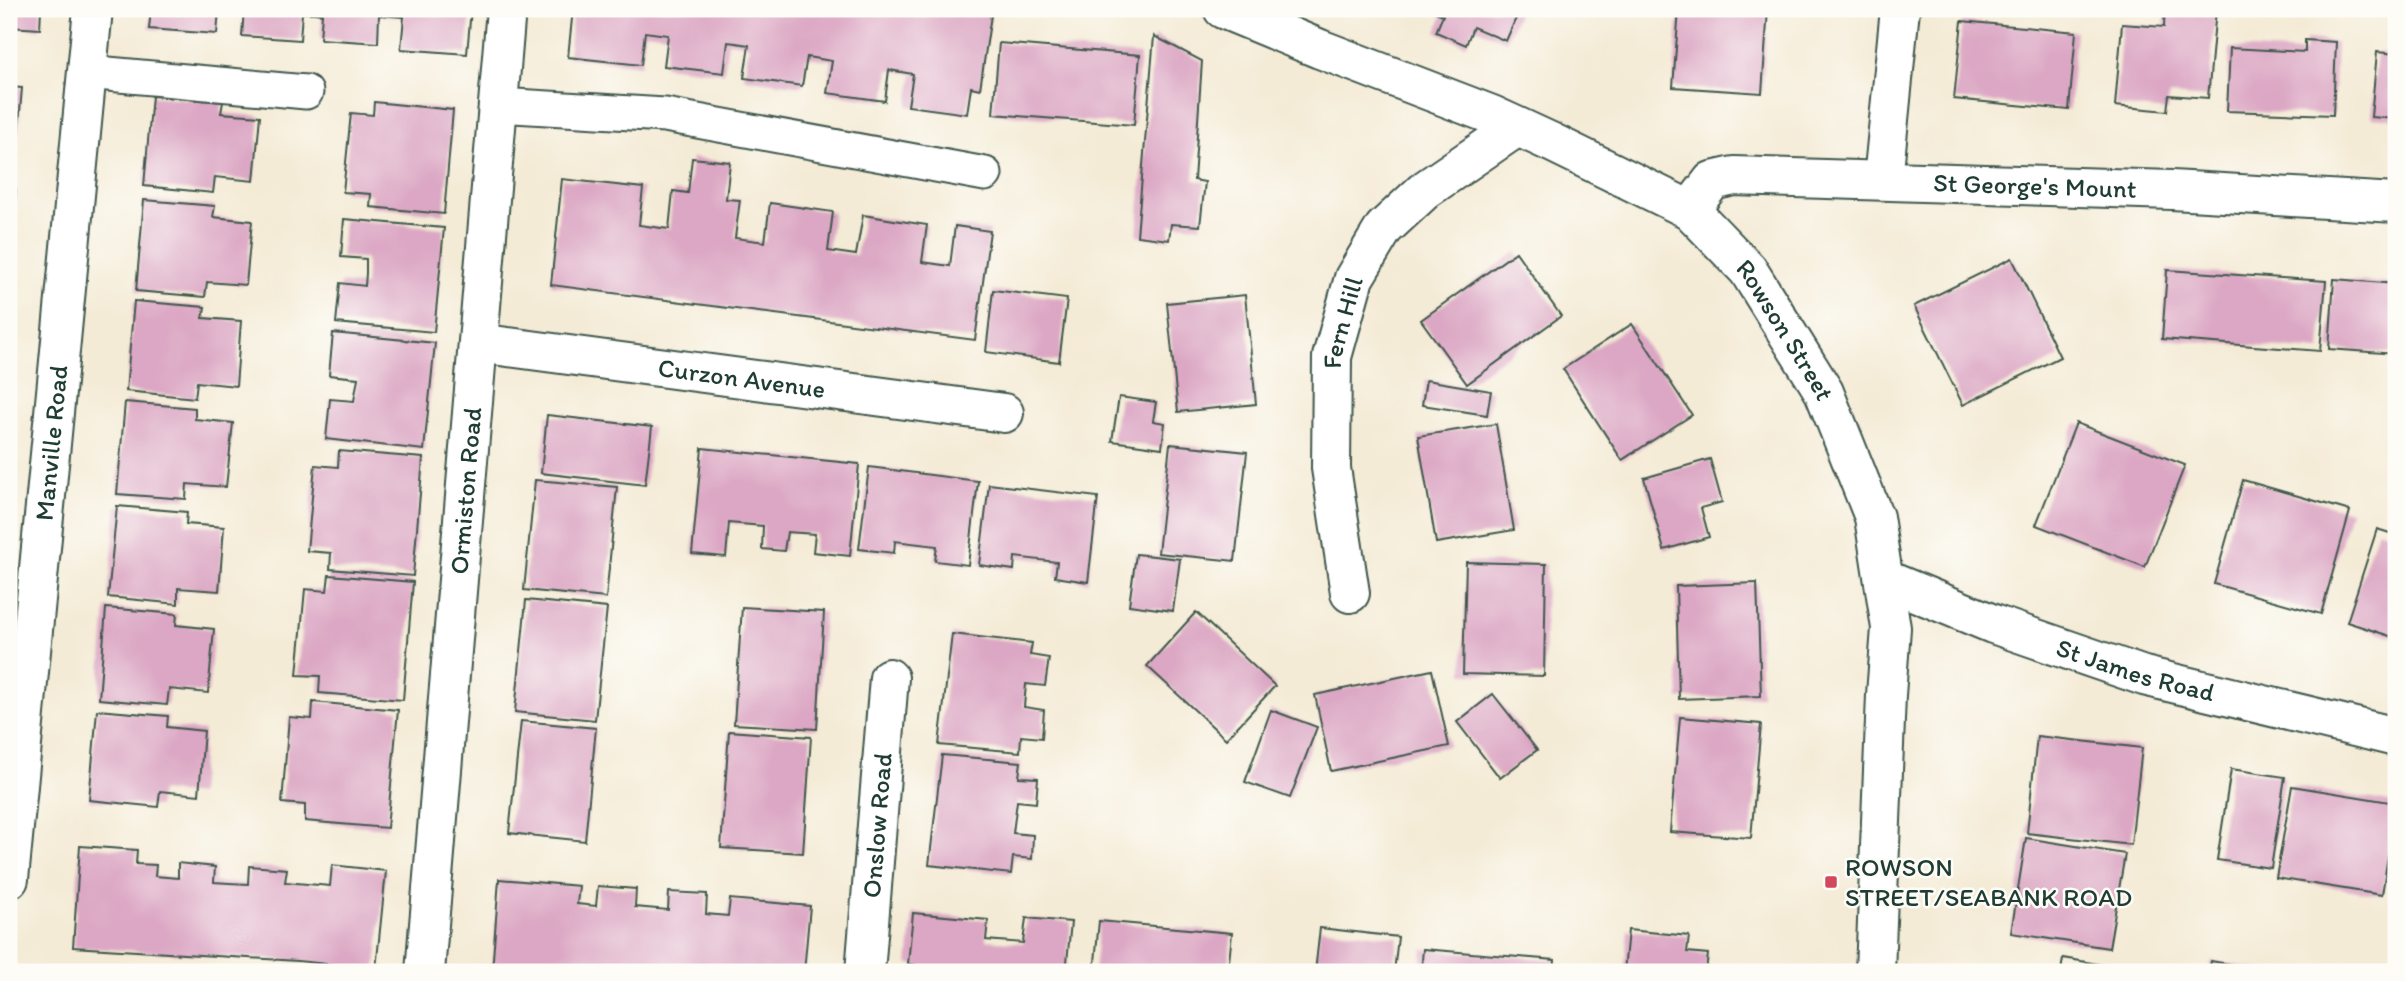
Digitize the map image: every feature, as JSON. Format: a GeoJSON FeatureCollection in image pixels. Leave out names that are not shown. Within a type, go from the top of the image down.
{"type":"FeatureCollection","features":[{"type":"Feature","properties":{"kind":"street","name":"Manville Road"},"geometry":{"type":"LineString","coordinates":[[9,879],[93,9]]}},
{"type":"Feature","properties":{"kind":"street","name":"Ormiston Road"},"geometry":{"type":"LineString","coordinates":[[425,972],[506,9]]}},
{"type":"Feature","properties":{"kind":"street","name":"Rowson Street"},"geometry":{"type":"LineString","coordinates":[[1223,9],[1517,127],[1690,211],[1748,270],[1824,392],[1874,517],[1891,628],[1885,709],[1875,972]]}},
{"type":"Feature","properties":{"kind":"street"},"geometry":{"type":"LineString","coordinates":[[1883,180],[1900,9]]}},
{"type":"Feature","properties":{"kind":"street","name":"Fern Hill"},"geometry":{"type":"LineString","coordinates":[[1350,593],[1331,468],[1331,371],[1332,357],[1354,278],[1384,228],[1425,190],[1517,127]]}},
{"type":"Feature","properties":{"kind":"street","name":"St George's Mount"},"geometry":{"type":"LineString","coordinates":[[1690,211],[1712,181],[1734,176],[2172,190],[2396,203]]}},
{"type":"Feature","properties":{"kind":"street","name":"Curzon Avenue"},"geometry":{"type":"LineString","coordinates":[[478,342],[1004,413]]}},
{"type":"Feature","properties":{"kind":"street","name":"St James Road"},"geometry":{"type":"LineString","coordinates":[[1884,579],[1993,624],[2144,676],[2396,737]]}},
{"type":"Feature","properties":{"kind":"street","name":"Onslow Road"},"geometry":{"type":"LineString","coordinates":[[865,972],[889,678]]}},
{"type":"Feature","properties":{"kind":"lane"},"geometry":{"type":"LineString","coordinates":[[86,72],[306,92]]}},
{"type":"Feature","properties":{"kind":"lane"},"geometry":{"type":"LineString","coordinates":[[498,104],[665,115],[985,174]]}},
{"type":"Feature","properties":{"kind":"building"},"geometry":{"type":"Polygon","coordinates":[[[9,9],[41,9],[40,29],[9,27],[9,9]]]}},
{"type":"Feature","properties":{"kind":"building"},"geometry":{"type":"Polygon","coordinates":[[[151,9],[219,9],[217,34],[149,29],[151,9]]]}},
{"type":"Feature","properties":{"kind":"building"},"geometry":{"type":"Polygon","coordinates":[[[244,9],[471,9],[467,54],[401,49],[404,17],[379,15],[378,43],[320,39],[322,14],[314,13],[302,13],[300,40],[242,36],[244,9]]]}},
{"type":"Feature","properties":{"kind":"building"},"geometry":{"type":"Polygon","coordinates":[[[573,9],[950,9],[991,15],[980,89],[971,87],[967,114],[908,106],[913,74],[889,70],[885,101],[827,93],[832,61],[807,57],[802,86],[744,78],[749,45],[736,43],[728,42],[724,73],[664,66],[668,35],[645,32],[641,65],[568,57],[573,9]]]}},
{"type":"Feature","properties":{"kind":"building"},"geometry":{"type":"Polygon","coordinates":[[[1428,9],[1520,9],[1506,41],[1473,27],[1466,45],[1436,32],[1443,15],[1428,9]]]}},
{"type":"Feature","properties":{"kind":"building"},"geometry":{"type":"Polygon","coordinates":[[[1679,9],[1768,9],[1762,93],[1673,87],[1679,9]]]}},
{"type":"Feature","properties":{"kind":"building"},"geometry":{"type":"Polygon","coordinates":[[[2165,9],[2216,9],[2208,98],[2169,95],[2167,111],[2115,106],[2122,24],[2164,27],[2165,9]]]}},
{"type":"Feature","properties":{"kind":"building"},"geometry":{"type":"Polygon","coordinates":[[[1962,21],[2076,32],[2069,110],[1954,99],[1962,21]]]}},
{"type":"Feature","properties":{"kind":"building"},"geometry":{"type":"Polygon","coordinates":[[[1154,36],[1202,61],[1194,180],[1205,182],[1200,226],[1171,224],[1169,240],[1137,236],[1154,36]]]}},
{"type":"Feature","properties":{"kind":"building"},"geometry":{"type":"Polygon","coordinates":[[[2305,40],[2336,42],[2333,115],[2227,111],[2230,48],[2305,52],[2305,40]]]}},
{"type":"Feature","properties":{"kind":"building"},"geometry":{"type":"Polygon","coordinates":[[[999,43],[1140,55],[1134,125],[993,114],[999,43]]]}},
{"type":"Feature","properties":{"kind":"building"},"geometry":{"type":"Polygon","coordinates":[[[2377,52],[2396,54],[2396,119],[2371,117],[2377,52]]]}},
{"type":"Feature","properties":{"kind":"building"},"geometry":{"type":"Polygon","coordinates":[[[9,87],[22,88],[14,181],[9,181],[9,87]]]}},
{"type":"Feature","properties":{"kind":"building"},"geometry":{"type":"Polygon","coordinates":[[[152,96],[223,102],[221,113],[260,116],[254,181],[215,177],[213,193],[144,186],[152,96]]]}},
{"type":"Feature","properties":{"kind":"building"},"geometry":{"type":"Polygon","coordinates":[[[374,102],[453,110],[444,214],[370,207],[371,194],[343,192],[351,113],[373,115],[374,102]]]}},
{"type":"Feature","properties":{"kind":"building"},"geometry":{"type":"Polygon","coordinates":[[[692,158],[730,162],[726,199],[740,200],[735,238],[765,242],[770,203],[833,212],[828,251],[856,255],[863,215],[927,225],[922,262],[950,266],[955,226],[990,231],[975,340],[551,285],[562,179],[643,188],[639,225],[669,229],[673,191],[688,193],[692,158]]]}},
{"type":"Feature","properties":{"kind":"building"},"geometry":{"type":"Polygon","coordinates":[[[9,188],[16,189],[11,257],[9,257],[9,188]]]}},
{"type":"Feature","properties":{"kind":"building"},"geometry":{"type":"Polygon","coordinates":[[[144,200],[215,206],[213,217],[252,221],[246,285],[207,282],[205,297],[136,291],[144,200]]]}},
{"type":"Feature","properties":{"kind":"building"},"geometry":{"type":"Polygon","coordinates":[[[344,219],[444,228],[434,332],[336,323],[340,283],[365,286],[366,259],[341,257],[344,219]]]}},
{"type":"Feature","properties":{"kind":"building"},"geometry":{"type":"Polygon","coordinates":[[[1516,252],[1561,316],[1467,384],[1421,320],[1516,252]]]}},
{"type":"Feature","properties":{"kind":"building"},"geometry":{"type":"Polygon","coordinates":[[[2012,258],[2060,357],[1963,405],[1914,306],[2012,258]]]}},
{"type":"Feature","properties":{"kind":"building"},"geometry":{"type":"Polygon","coordinates":[[[2167,270],[2326,281],[2320,351],[2162,339],[2167,270]]]}},
{"type":"Feature","properties":{"kind":"building"},"geometry":{"type":"Polygon","coordinates":[[[2334,279],[2396,284],[2396,354],[2329,349],[2334,279]]]}},
{"type":"Feature","properties":{"kind":"building"},"geometry":{"type":"Polygon","coordinates":[[[993,290],[1067,299],[1059,362],[986,352],[993,290]]]}},
{"type":"Feature","properties":{"kind":"building"},"geometry":{"type":"Polygon","coordinates":[[[1245,295],[1256,404],[1178,412],[1167,303],[1245,295]]]}},
{"type":"Feature","properties":{"kind":"building"},"geometry":{"type":"Polygon","coordinates":[[[134,301],[205,307],[203,318],[241,321],[236,386],[197,382],[195,398],[126,391],[134,301]]]}},
{"type":"Feature","properties":{"kind":"building"},"geometry":{"type":"Polygon","coordinates":[[[1632,324],[1692,415],[1622,460],[1563,369],[1632,324]]]}},
{"type":"Feature","properties":{"kind":"building"},"geometry":{"type":"Polygon","coordinates":[[[333,333],[435,343],[424,450],[326,439],[330,399],[354,401],[358,378],[329,375],[333,333]]]}},
{"type":"Feature","properties":{"kind":"building"},"geometry":{"type":"Polygon","coordinates":[[[1426,380],[1491,391],[1487,415],[1422,405],[1426,380]]]}},
{"type":"Feature","properties":{"kind":"building"},"geometry":{"type":"Polygon","coordinates":[[[1119,397],[1156,402],[1153,421],[1165,423],[1162,448],[1112,441],[1119,397]]]}},
{"type":"Feature","properties":{"kind":"building"},"geometry":{"type":"Polygon","coordinates":[[[125,402],[195,408],[195,419],[233,423],[226,487],[187,484],[186,499],[117,494],[125,402]]]}},
{"type":"Feature","properties":{"kind":"building"},"geometry":{"type":"Polygon","coordinates":[[[547,415],[652,427],[645,485],[541,473],[547,415]]]}},
{"type":"Feature","properties":{"kind":"building"},"geometry":{"type":"Polygon","coordinates":[[[2076,423],[2185,465],[2145,567],[2036,525],[2076,423]]]}},
{"type":"Feature","properties":{"kind":"building"},"geometry":{"type":"Polygon","coordinates":[[[1496,424],[1514,530],[1436,543],[1418,436],[1496,424]]]}},
{"type":"Feature","properties":{"kind":"building"},"geometry":{"type":"Polygon","coordinates":[[[1170,444],[1247,452],[1235,561],[1158,553],[1170,444]]]}},
{"type":"Feature","properties":{"kind":"building"},"geometry":{"type":"Polygon","coordinates":[[[702,448],[859,464],[850,556],[813,552],[815,534],[787,532],[784,551],[762,549],[763,526],[729,523],[726,557],[692,554],[702,448]]]}},
{"type":"Feature","properties":{"kind":"building"},"geometry":{"type":"Polygon","coordinates":[[[339,451],[423,458],[413,576],[330,569],[331,553],[307,551],[315,465],[338,467],[339,451]]]}},
{"type":"Feature","properties":{"kind":"building"},"geometry":{"type":"Polygon","coordinates":[[[1710,459],[1722,502],[1701,508],[1709,537],[1664,550],[1644,478],[1710,459]]]}},
{"type":"Feature","properties":{"kind":"building"},"geometry":{"type":"Polygon","coordinates":[[[869,467],[978,481],[968,565],[935,561],[937,546],[895,541],[894,553],[859,549],[869,467]]]}},
{"type":"Feature","properties":{"kind":"building"},"geometry":{"type":"Polygon","coordinates":[[[535,480],[617,487],[606,598],[524,590],[535,480]]]}},
{"type":"Feature","properties":{"kind":"building"},"geometry":{"type":"Polygon","coordinates":[[[2243,480],[2350,511],[2321,614],[2214,584],[2243,480]]]}},
{"type":"Feature","properties":{"kind":"building"},"geometry":{"type":"Polygon","coordinates":[[[989,484],[1098,497],[1088,582],[1055,577],[1057,562],[1015,557],[1014,570],[979,565],[989,484]]]}},
{"type":"Feature","properties":{"kind":"building"},"geometry":{"type":"Polygon","coordinates":[[[117,506],[187,512],[186,524],[224,527],[219,591],[178,588],[178,604],[108,597],[117,506]]]}},
{"type":"Feature","properties":{"kind":"building"},"geometry":{"type":"Polygon","coordinates":[[[2377,529],[2396,535],[2396,638],[2347,622],[2377,529]]]}},
{"type":"Feature","properties":{"kind":"building"},"geometry":{"type":"Polygon","coordinates":[[[1136,554],[1180,559],[1173,611],[1129,605],[1136,554]]]}},
{"type":"Feature","properties":{"kind":"building"},"geometry":{"type":"Polygon","coordinates":[[[1466,562],[1546,564],[1544,676],[1463,674],[1466,562]]]}},
{"type":"Feature","properties":{"kind":"building"},"geometry":{"type":"Polygon","coordinates":[[[329,575],[413,582],[403,700],[319,693],[320,676],[297,675],[305,589],[327,591],[329,575]]]}},
{"type":"Feature","properties":{"kind":"building"},"geometry":{"type":"Polygon","coordinates":[[[1757,583],[1761,696],[1679,699],[1676,586],[1757,583]]]}},
{"type":"Feature","properties":{"kind":"building"},"geometry":{"type":"Polygon","coordinates":[[[526,600],[607,608],[595,720],[515,712],[526,600]]]}},
{"type":"Feature","properties":{"kind":"building"},"geometry":{"type":"Polygon","coordinates":[[[742,607],[824,612],[817,729],[734,724],[742,607]]]}},
{"type":"Feature","properties":{"kind":"building"},"geometry":{"type":"Polygon","coordinates":[[[106,608],[177,614],[176,625],[214,629],[208,693],[169,689],[167,705],[99,699],[106,608]]]}},
{"type":"Feature","properties":{"kind":"building"},"geometry":{"type":"Polygon","coordinates":[[[1196,612],[1275,686],[1226,739],[1147,666],[1196,612]]]}},
{"type":"Feature","properties":{"kind":"building"},"geometry":{"type":"Polygon","coordinates":[[[952,634],[1032,643],[1030,655],[1049,658],[1045,686],[1026,684],[1024,707],[1044,710],[1042,738],[1021,736],[1020,752],[939,745],[952,634]]]}},
{"type":"Feature","properties":{"kind":"building"},"geometry":{"type":"Polygon","coordinates":[[[1432,670],[1449,746],[1331,771],[1315,695],[1432,670]]]}},
{"type":"Feature","properties":{"kind":"building"},"geometry":{"type":"Polygon","coordinates":[[[1493,694],[1537,750],[1500,778],[1457,722],[1493,694]]]}},
{"type":"Feature","properties":{"kind":"building"},"geometry":{"type":"Polygon","coordinates":[[[313,702],[398,710],[387,828],[305,821],[305,805],[282,803],[289,717],[312,719],[313,702]]]}},
{"type":"Feature","properties":{"kind":"building"},"geometry":{"type":"Polygon","coordinates":[[[97,710],[168,716],[167,727],[204,731],[199,795],[160,791],[158,807],[89,800],[97,710]]]}},
{"type":"Feature","properties":{"kind":"building"},"geometry":{"type":"Polygon","coordinates":[[[1271,710],[1317,727],[1290,798],[1245,782],[1271,710]]]}},
{"type":"Feature","properties":{"kind":"building"},"geometry":{"type":"Polygon","coordinates":[[[1680,717],[1761,724],[1751,838],[1670,832],[1680,717]]]}},
{"type":"Feature","properties":{"kind":"building"},"geometry":{"type":"Polygon","coordinates":[[[521,721],[596,728],[585,841],[509,833],[521,721]]]}},
{"type":"Feature","properties":{"kind":"building"},"geometry":{"type":"Polygon","coordinates":[[[729,731],[811,737],[803,853],[721,848],[729,731]]]}},
{"type":"Feature","properties":{"kind":"building"},"geometry":{"type":"Polygon","coordinates":[[[2037,736],[2142,748],[2131,845],[2027,833],[2037,736]]]}},
{"type":"Feature","properties":{"kind":"building"},"geometry":{"type":"Polygon","coordinates":[[[942,755],[1021,762],[1019,777],[1038,778],[1036,803],[1017,801],[1013,833],[1033,835],[1032,859],[1013,857],[1011,874],[929,865],[942,755]]]}},
{"type":"Feature","properties":{"kind":"building"},"geometry":{"type":"Polygon","coordinates":[[[2231,769],[2285,777],[2271,868],[2217,860],[2231,769]]]}},
{"type":"Feature","properties":{"kind":"building"},"geometry":{"type":"Polygon","coordinates":[[[2292,786],[2396,803],[2382,895],[2276,878],[2292,786]]]}},
{"type":"Feature","properties":{"kind":"building"},"geometry":{"type":"Polygon","coordinates":[[[2026,838],[2125,854],[2109,948],[2011,933],[2026,838]]]}},
{"type":"Feature","properties":{"kind":"building"},"geometry":{"type":"Polygon","coordinates":[[[80,846],[137,850],[136,864],[156,865],[155,876],[178,878],[178,863],[215,867],[214,882],[248,884],[249,866],[287,869],[285,882],[330,886],[332,865],[386,871],[376,969],[298,961],[73,947],[80,846]]]}},
{"type":"Feature","properties":{"kind":"building"},"geometry":{"type":"Polygon","coordinates":[[[499,879],[579,886],[577,904],[596,906],[598,886],[636,889],[635,907],[668,910],[669,892],[707,894],[706,914],[728,916],[730,899],[810,906],[804,972],[492,972],[499,879]]]}},
{"type":"Feature","properties":{"kind":"building"},"geometry":{"type":"Polygon","coordinates":[[[913,913],[988,920],[986,940],[1023,943],[1026,918],[1071,922],[1066,972],[915,972],[916,965],[908,964],[913,913]]]}},
{"type":"Feature","properties":{"kind":"building"},"geometry":{"type":"Polygon","coordinates":[[[1099,921],[1232,933],[1228,972],[1094,972],[1099,921]]]}},
{"type":"Feature","properties":{"kind":"building"},"geometry":{"type":"Polygon","coordinates":[[[1320,928],[1398,937],[1394,972],[1315,972],[1320,928]]]}},
{"type":"Feature","properties":{"kind":"building"},"geometry":{"type":"Polygon","coordinates":[[[1628,930],[1689,936],[1687,952],[1708,954],[1706,972],[1624,972],[1628,930]]]}},
{"type":"Feature","properties":{"kind":"building"},"geometry":{"type":"Polygon","coordinates":[[[1423,949],[1555,960],[1554,972],[1421,972],[1423,949]]]}},
{"type":"Feature","properties":{"kind":"building"},"geometry":{"type":"Polygon","coordinates":[[[2063,958],[2139,971],[2139,972],[2061,972],[2063,958]]]}},
{"type":"Feature","properties":{"kind":"building"},"geometry":{"type":"Polygon","coordinates":[[[2211,961],[2270,971],[2270,972],[2209,972],[2211,961]]]}},
{"type":"Feature","properties":{"kind":"place","name":"ROWSON STREET/SEABANK ROAD"},"geometry":{"type":"Point","coordinates":[1831,882]}}]}
